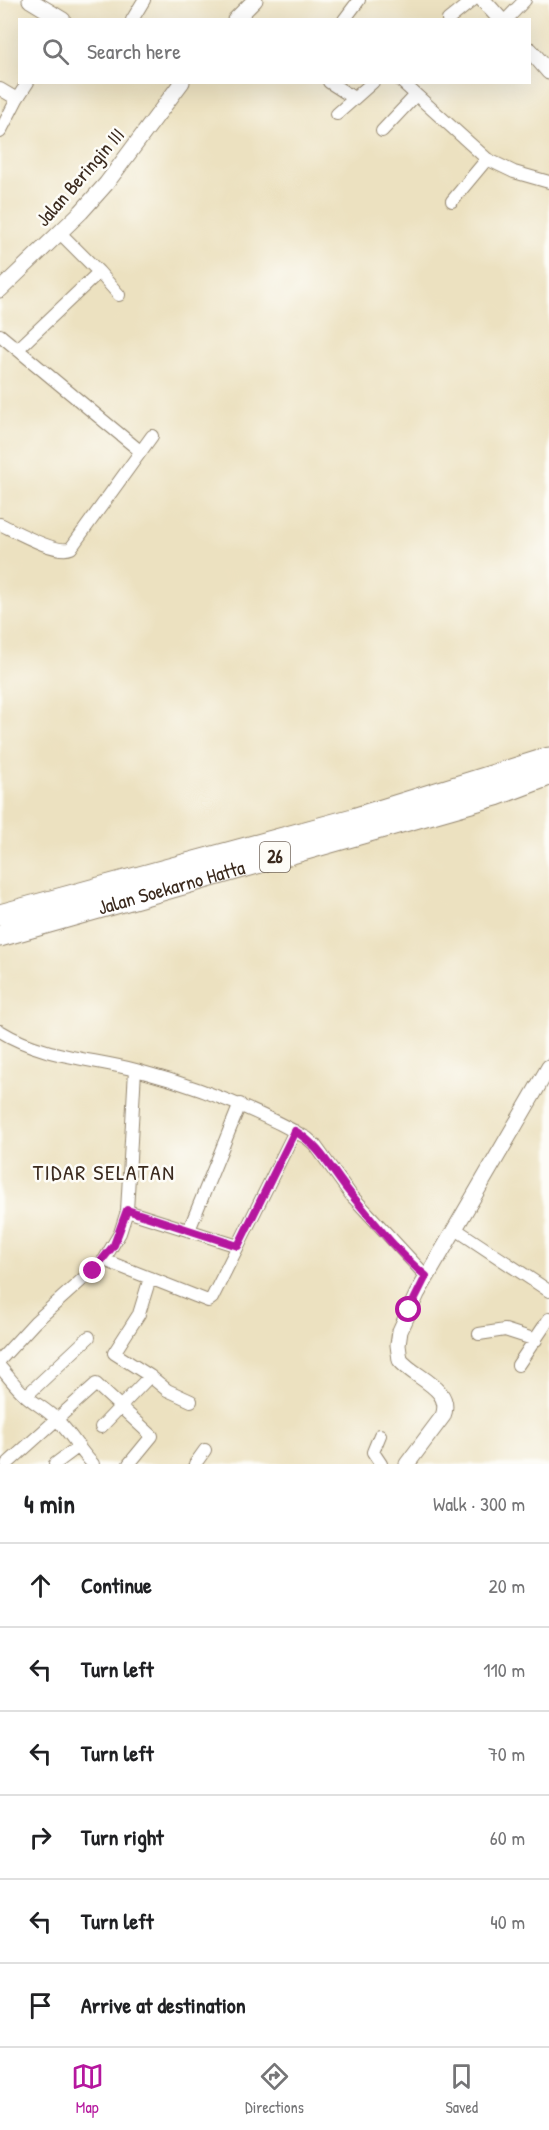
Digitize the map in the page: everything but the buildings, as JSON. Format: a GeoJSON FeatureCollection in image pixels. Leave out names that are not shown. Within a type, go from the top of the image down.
{"type":"FeatureCollection","features":[{"type":"Feature","properties":{"kind":"highway","name":"Jalan Soekarno Hatta"},"geometry":{"type":"LineString","coordinates":[[0,915],[353,819],[548,763]]}},
{"type":"Feature","properties":{"kind":"highway","name":"Jalan Soekarno Hatta"},"geometry":{"type":"LineString","coordinates":[[0,936],[496,795],[548,763]]}},
{"type":"Feature","properties":{"kind":"street"},"geometry":{"type":"LineString","coordinates":[[30,0],[60,18]]}},
{"type":"Feature","properties":{"kind":"street"},"geometry":{"type":"LineString","coordinates":[[133,18],[144,0]]}},
{"type":"Feature","properties":{"kind":"street"},"geometry":{"type":"LineString","coordinates":[[237,18],[255,0]]}},
{"type":"Feature","properties":{"kind":"street"},"geometry":{"type":"LineString","coordinates":[[346,18],[359,0]]}},
{"type":"Feature","properties":{"kind":"street"},"geometry":{"type":"LineString","coordinates":[[450,18],[473,0]]}},
{"type":"Feature","properties":{"kind":"street"},"geometry":{"type":"LineString","coordinates":[[483,0],[499,18]]}},
{"type":"Feature","properties":{"kind":"street"},"geometry":{"type":"LineString","coordinates":[[508,18],[525,0]]}},
{"type":"Feature","properties":{"kind":"street"},"geometry":{"type":"LineString","coordinates":[[531,51],[549,72]]}},
{"type":"Feature","properties":{"kind":"street"},"geometry":{"type":"LineString","coordinates":[[0,132],[27,84]]}},
{"type":"Feature","properties":{"kind":"street"},"geometry":{"type":"LineString","coordinates":[[332,84],[354,98]]}},
{"type":"Feature","properties":{"kind":"street"},"geometry":{"type":"LineString","coordinates":[[337,114],[371,84]]}},
{"type":"Feature","properties":{"kind":"street"},"geometry":{"type":"LineString","coordinates":[[404,84],[487,159],[514,172],[549,182]]}},
{"type":"Feature","properties":{"kind":"street","name":"Jalan Beringin III"},"geometry":{"type":"LineString","coordinates":[[0,290],[60,233],[106,184],[174,85]]}},
{"type":"Feature","properties":{"kind":"street"},"geometry":{"type":"LineString","coordinates":[[0,88],[17,99]]}},
{"type":"Feature","properties":{"kind":"street"},"geometry":{"type":"LineString","coordinates":[[382,130],[415,96]]}},
{"type":"Feature","properties":{"kind":"street"},"geometry":{"type":"LineString","coordinates":[[452,201],[487,159]]}},
{"type":"Feature","properties":{"kind":"street"},"geometry":{"type":"LineString","coordinates":[[60,233],[99,272],[118,295]]}},
{"type":"Feature","properties":{"kind":"street"},"geometry":{"type":"LineString","coordinates":[[19,348],[99,272]]}},
{"type":"Feature","properties":{"kind":"street"},"geometry":{"type":"LineString","coordinates":[[0,335],[19,348],[140,451]]}},
{"type":"Feature","properties":{"kind":"street"},"geometry":{"type":"LineString","coordinates":[[0,524],[54,548],[67,550],[77,541],[152,436]]}},
{"type":"Feature","properties":{"kind":"street"},"geometry":{"type":"LineString","coordinates":[[0,1030],[42,1051],[135,1070],[240,1104],[295,1131],[315,1145],[351,1195],[425,1275]]}},
{"type":"Feature","properties":{"kind":"street"},"geometry":{"type":"LineString","coordinates":[[0,1360],[35,1322],[104,1260],[120,1233],[127,1210],[135,1070]]}},
{"type":"Feature","properties":{"kind":"street"},"geometry":{"type":"LineString","coordinates":[[407,1464],[445,1410],[441,1392],[410,1370],[399,1356],[400,1331],[425,1275],[547,1073]]}},
{"type":"Feature","properties":{"kind":"street"},"geometry":{"type":"LineString","coordinates":[[189,1230],[240,1104]]}},
{"type":"Feature","properties":{"kind":"street"},"geometry":{"type":"LineString","coordinates":[[104,1260],[209,1300],[295,1131]]}},
{"type":"Feature","properties":{"kind":"street"},"geometry":{"type":"LineString","coordinates":[[127,1210],[238,1246]]}},
{"type":"Feature","properties":{"kind":"street"},"geometry":{"type":"LineString","coordinates":[[454,1228],[549,1291]]}},
{"type":"Feature","properties":{"kind":"street"},"geometry":{"type":"LineString","coordinates":[[150,1278],[139,1314],[114,1352],[167,1390],[191,1401]]}},
{"type":"Feature","properties":{"kind":"street"},"geometry":{"type":"LineString","coordinates":[[518,1365],[549,1319]]}},
{"type":"Feature","properties":{"kind":"street"},"geometry":{"type":"LineString","coordinates":[[479,1334],[505,1330],[536,1340]]}},
{"type":"Feature","properties":{"kind":"street"},"geometry":{"type":"LineString","coordinates":[[26,1396],[89,1337]]}},
{"type":"Feature","properties":{"kind":"street"},"geometry":{"type":"LineString","coordinates":[[0,1367],[26,1396],[58,1420],[93,1464]]}},
{"type":"Feature","properties":{"kind":"street"},"geometry":{"type":"LineString","coordinates":[[101,1427],[150,1376]]}},
{"type":"Feature","properties":{"kind":"street"},"geometry":{"type":"LineString","coordinates":[[0,1457],[7,1464],[96,1384],[152,1436],[129,1464]]}},
{"type":"Feature","properties":{"kind":"street"},"geometry":{"type":"LineString","coordinates":[[380,1435],[373,1452],[381,1464]]}},
{"type":"Feature","properties":{"kind":"street"},"geometry":{"type":"LineString","coordinates":[[55,1464],[79,1446]]}},
{"type":"Feature","properties":{"kind":"street"},"geometry":{"type":"LineString","coordinates":[[195,1464],[205,1450]]}},
{"type":"Feature","properties":{"kind":"district","name":"TIDAR SELATAN"},"geometry":{"type":"Point","coordinates":[104,1172]}},
{"type":"Feature","properties":{"kind":"route"},"geometry":{"type":"LineString","coordinates":[[93,1271],[114,1245],[125,1221],[127,1210],[238,1246],[295,1131],[315,1145],[351,1195],[426,1276],[409,1310]]}}]}
